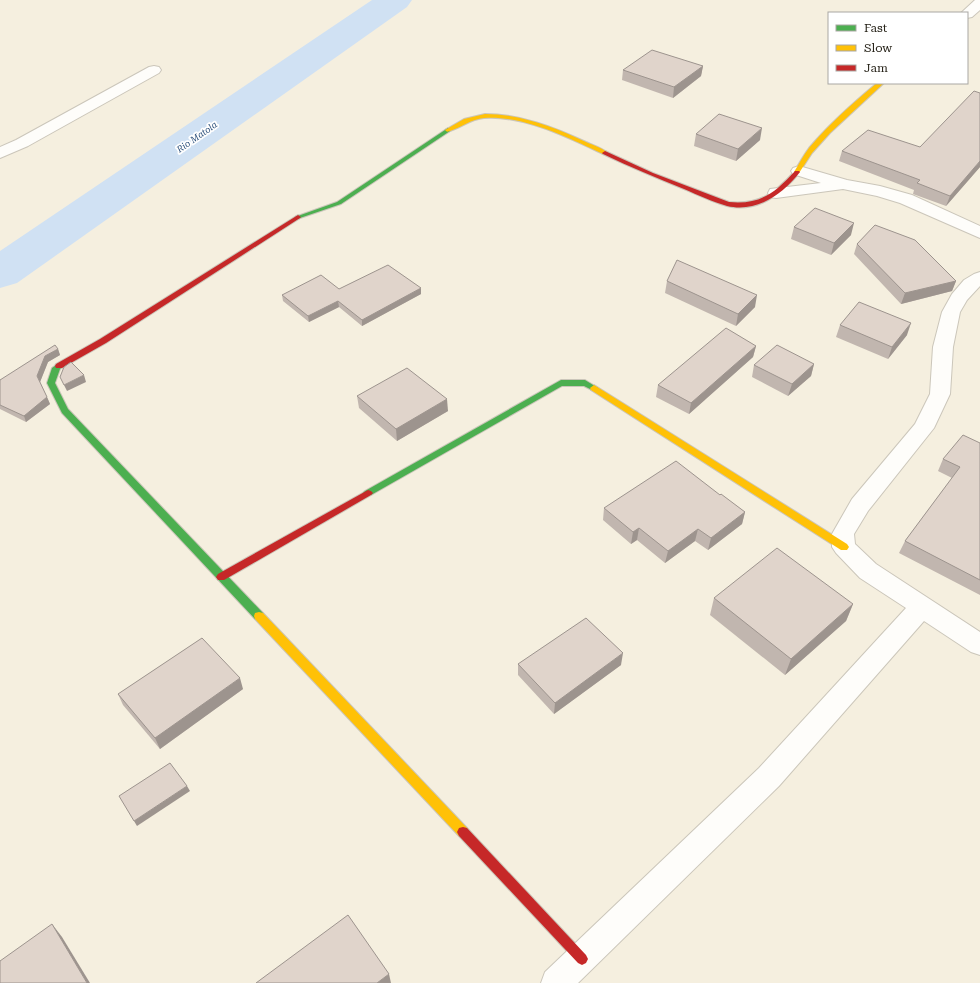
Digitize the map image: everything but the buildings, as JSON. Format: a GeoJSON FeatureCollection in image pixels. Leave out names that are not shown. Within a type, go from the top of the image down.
{"type":"FeatureCollection","features":[{"type":"Feature","properties":{"kind":"street"},"geometry":{"type":"LineString","coordinates":[[968,13],[980,3]]}},
{"type":"Feature","properties":{"kind":"street"},"geometry":{"type":"LineString","coordinates":[[0,153],[22,143],[154,70]]}},
{"type":"Feature","properties":{"kind":"street"},"geometry":{"type":"LineString","coordinates":[[582,959],[65,411],[51,383],[56,368],[103,341],[300,216],[339,203],[459,123],[485,116],[512,118],[570,136],[651,174],[739,207],[753,205],[776,193],[799,171],[810,153],[824,136],[859,99],[880,84]]}},
{"type":"Feature","properties":{"kind":"street"},"geometry":{"type":"LineString","coordinates":[[799,171],[845,185],[880,191],[966,225],[980,233]]}},
{"type":"Feature","properties":{"kind":"street"},"geometry":{"type":"LineString","coordinates":[[776,193],[845,185]]}},
{"type":"Feature","properties":{"kind":"street"},"geometry":{"type":"LineString","coordinates":[[844,547],[843,534],[860,505],[924,428],[940,394],[943,347],[951,312],[959,298],[970,284],[980,278]]}},
{"type":"Feature","properties":{"kind":"street"},"geometry":{"type":"LineString","coordinates":[[221,577],[561,383],[585,383],[610,397],[844,547],[868,571],[980,645]]}},
{"type":"Feature","properties":{"kind":"street"},"geometry":{"type":"LineString","coordinates":[[556,983],[769,777],[922,607]]}},
{"type":"Feature","properties":{"kind":"waterway","name":"Rio Matola"},"geometry":{"type":"LineString","coordinates":[[0,273],[395,0]]}},
{"type":"Feature","properties":{"kind":"traffic: fast"},"geometry":{"type":"LineString","coordinates":[[298,217],[339,203],[448,130]]}},
{"type":"Feature","properties":{"kind":"traffic: fast"},"geometry":{"type":"LineString","coordinates":[[59,366],[56,368],[51,383],[65,411],[259,616]]}},
{"type":"Feature","properties":{"kind":"traffic: fast"},"geometry":{"type":"LineString","coordinates":[[368,493],[561,383],[585,383],[594,388]]}},
{"type":"Feature","properties":{"kind":"traffic: slow"},"geometry":{"type":"LineString","coordinates":[[797,172],[810,152],[828,131],[853,106],[880,84]]}},
{"type":"Feature","properties":{"kind":"traffic: slow"},"geometry":{"type":"LineString","coordinates":[[448,130],[470,119],[485,116],[513,118],[530,122],[563,134],[605,153]]}},
{"type":"Feature","properties":{"kind":"traffic: slow"},"geometry":{"type":"LineString","coordinates":[[594,388],[844,547]]}},
{"type":"Feature","properties":{"kind":"traffic: slow"},"geometry":{"type":"LineString","coordinates":[[259,616],[463,832]]}},
{"type":"Feature","properties":{"kind":"traffic: jam"},"geometry":{"type":"LineString","coordinates":[[605,153],[651,174],[728,204],[749,204],[767,198],[775,194],[797,172]]}},
{"type":"Feature","properties":{"kind":"traffic: jam"},"geometry":{"type":"LineString","coordinates":[[59,366],[103,341],[298,217]]}},
{"type":"Feature","properties":{"kind":"traffic: jam"},"geometry":{"type":"LineString","coordinates":[[221,577],[368,493]]}},
{"type":"Feature","properties":{"kind":"traffic: jam"},"geometry":{"type":"LineString","coordinates":[[463,832],[582,959]]}}]}
